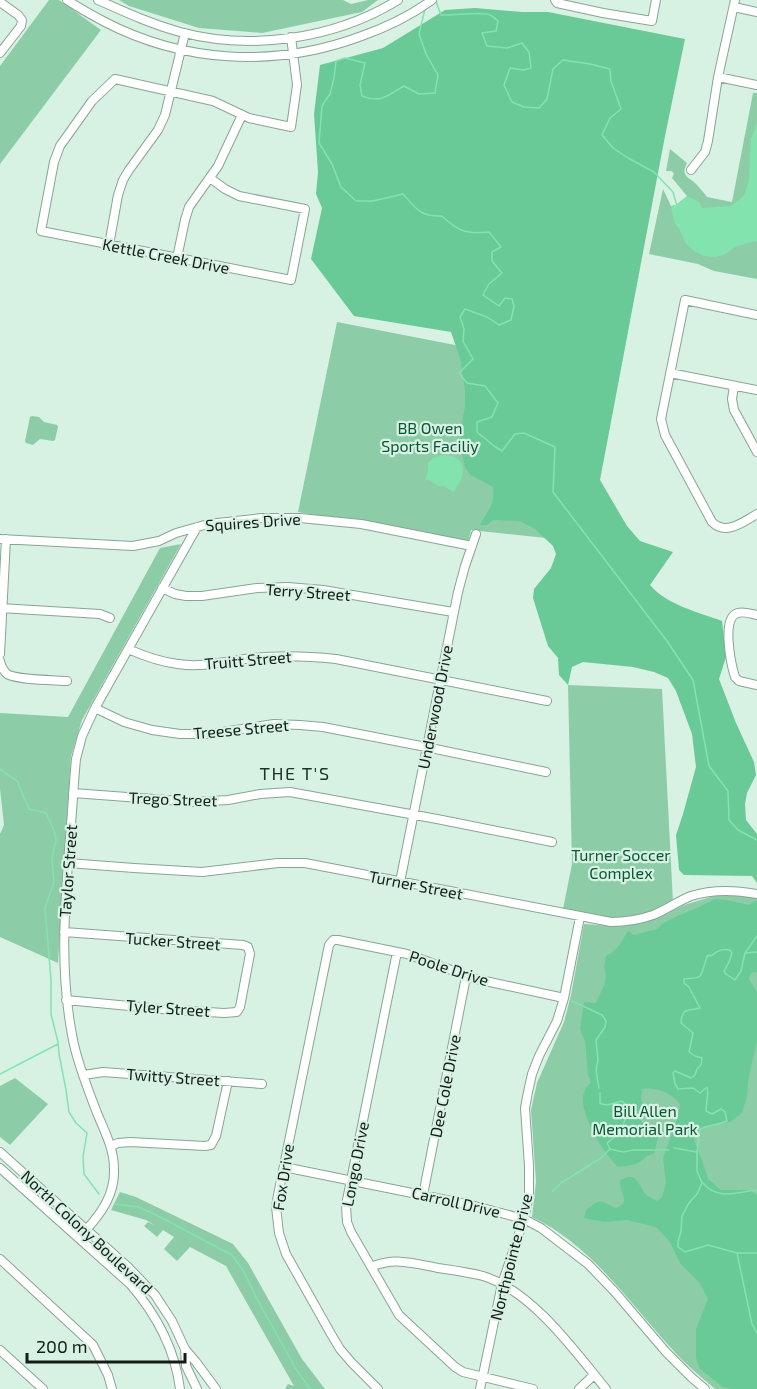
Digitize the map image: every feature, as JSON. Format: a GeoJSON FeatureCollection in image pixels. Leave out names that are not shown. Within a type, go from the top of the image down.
{"type":"FeatureCollection","features":[{"type":"Feature","properties":{"kind":"street"},"geometry":{"type":"LineString","coordinates":[[68,0],[91,15],[131,35],[211,55],[245,57],[272,57],[339,45],[387,27],[432,0]]}},
{"type":"Feature","properties":{"kind":"street"},"geometry":{"type":"LineString","coordinates":[[98,0],[128,14],[185,33],[219,39],[250,41],[319,33],[354,22],[385,9],[398,0]]}},
{"type":"Feature","properties":{"kind":"street"},"geometry":{"type":"LineString","coordinates":[[555,0],[558,3],[603,13],[652,21],[656,0]]}},
{"type":"Feature","properties":{"kind":"street"},"geometry":{"type":"LineString","coordinates":[[0,2],[22,20],[21,26],[0,53]]}},
{"type":"Feature","properties":{"kind":"street"},"geometry":{"type":"LineString","coordinates":[[691,170],[705,152],[708,141],[718,77],[735,4],[757,12]]}},
{"type":"Feature","properties":{"kind":"street"},"geometry":{"type":"LineString","coordinates":[[109,245],[123,180],[162,124],[167,111],[185,33]]}},
{"type":"Feature","properties":{"kind":"street"},"geometry":{"type":"LineString","coordinates":[[171,92],[220,104],[257,121],[291,127],[297,88],[291,37]]}},
{"type":"Feature","properties":{"kind":"street"},"geometry":{"type":"LineString","coordinates":[[718,77],[757,85]]}},
{"type":"Feature","properties":{"kind":"street","name":"Kettle Creek Drive"},"geometry":{"type":"LineString","coordinates":[[171,92],[115,79],[90,103],[67,135],[54,162],[41,231],[291,280],[305,209],[239,196],[210,178]]}},
{"type":"Feature","properties":{"kind":"street"},"geometry":{"type":"LineString","coordinates":[[177,258],[188,211],[220,162],[242,116]]}},
{"type":"Feature","properties":{"kind":"street"},"geometry":{"type":"LineString","coordinates":[[757,315],[685,300],[661,419],[665,435],[712,522],[717,527],[733,528],[757,514]]}},
{"type":"Feature","properties":{"kind":"street"},"geometry":{"type":"LineString","coordinates":[[670,373],[757,390]]}},
{"type":"Feature","properties":{"kind":"street"},"geometry":{"type":"LineString","coordinates":[[734,386],[732,399],[734,410],[757,452]]}},
{"type":"Feature","properties":{"kind":"street","name":"Squires Drive"},"geometry":{"type":"LineString","coordinates":[[3,539],[133,546],[159,541],[176,533],[208,524],[262,518],[300,518],[362,524],[472,546]]}},
{"type":"Feature","properties":{"kind":"street","name":"Taylor Street"},"geometry":{"type":"LineString","coordinates":[[87,1229],[108,1202],[114,1168],[111,1146],[84,1076],[74,1042],[66,1000],[64,932],[78,748],[94,708],[196,527]]}},
{"type":"Feature","properties":{"kind":"street","name":"Underwood Drive"},"geometry":{"type":"LineString","coordinates":[[400,882],[453,612],[476,534]]}},
{"type":"Feature","properties":{"kind":"street"},"geometry":{"type":"LineString","coordinates":[[0,654],[3,539]]}},
{"type":"Feature","properties":{"kind":"street","name":"Terry Street"},"geometry":{"type":"LineString","coordinates":[[162,588],[175,594],[202,596],[257,588],[288,587],[364,596],[453,612]]}},
{"type":"Feature","properties":{"kind":"street"},"geometry":{"type":"LineString","coordinates":[[1,608],[100,614],[110,618]]}},
{"type":"Feature","properties":{"kind":"street"},"geometry":{"type":"LineString","coordinates":[[757,615],[735,613],[731,617],[729,626],[729,646],[735,677],[739,681],[757,685]]}},
{"type":"Feature","properties":{"kind":"street","name":"Truitt Street"},"geometry":{"type":"LineString","coordinates":[[128,649],[179,665],[269,657],[307,656],[336,659],[547,701]]}},
{"type":"Feature","properties":{"kind":"street"},"geometry":{"type":"LineString","coordinates":[[0,661],[8,674],[16,677],[67,681]]}},
{"type":"Feature","properties":{"kind":"street","name":"Treese Street"},"geometry":{"type":"LineString","coordinates":[[94,708],[124,722],[152,730],[180,734],[210,734],[274,724],[300,724],[546,772]]}},
{"type":"Feature","properties":{"kind":"street","name":"Trego Street"},"geometry":{"type":"LineString","coordinates":[[73,793],[194,802],[290,792],[552,842]]}},
{"type":"Feature","properties":{"kind":"street","name":"Turner Street"},"geometry":{"type":"LineString","coordinates":[[68,863],[202,872],[293,862],[305,863],[611,922],[625,922],[653,915],[682,900],[704,893],[733,891],[757,894]]}},
{"type":"Feature","properties":{"kind":"street","name":"Northpointe Drive"},"geometry":{"type":"LineString","coordinates":[[480,1389],[502,1284],[524,1219],[529,1195],[525,1108],[528,1092],[536,1065],[557,1021],[564,998],[580,917]]}},
{"type":"Feature","properties":{"kind":"street","name":"Tucker Street"},"geometry":{"type":"LineString","coordinates":[[64,932],[243,945],[248,947],[250,954],[246,980]]}},
{"type":"Feature","properties":{"kind":"street","name":"Poole Drive"},"geometry":{"type":"LineString","coordinates":[[333,940],[397,952],[433,963],[466,977],[564,998]]}},
{"type":"Feature","properties":{"kind":"street","name":"Fox Drive"},"geometry":{"type":"LineString","coordinates":[[333,940],[328,951],[276,1207],[282,1244],[301,1281],[340,1349],[378,1389]]}},
{"type":"Feature","properties":{"kind":"street","name":"Longo Drive"},"geometry":{"type":"LineString","coordinates":[[397,952],[346,1205],[347,1222],[399,1315],[455,1367],[483,1378],[533,1389]]}},
{"type":"Feature","properties":{"kind":"street","name":"Dee Cole Drive"},"geometry":{"type":"LineString","coordinates":[[423,1194],[466,977]]}},
{"type":"Feature","properties":{"kind":"street","name":"Tyler Street"},"geometry":{"type":"LineString","coordinates":[[66,1000],[161,1009],[237,1012],[246,980]]}},
{"type":"Feature","properties":{"kind":"street","name":"Twitty Street"},"geometry":{"type":"LineString","coordinates":[[84,1076],[104,1072],[261,1084]]}},
{"type":"Feature","properties":{"kind":"street"},"geometry":{"type":"LineString","coordinates":[[111,1146],[130,1142],[211,1145],[216,1136],[228,1081]]}},
{"type":"Feature","properties":{"kind":"street","name":"North Colony Boulevard"},"geometry":{"type":"LineString","coordinates":[[0,1152],[148,1287],[172,1321],[185,1349],[216,1389]]}},
{"type":"Feature","properties":{"kind":"street","name":"Carroll Drive"},"geometry":{"type":"LineString","coordinates":[[284,1167],[471,1204],[524,1219],[542,1228],[588,1264],[666,1352],[705,1389]]}},
{"type":"Feature","properties":{"kind":"street"},"geometry":{"type":"LineString","coordinates":[[0,1168],[130,1284],[144,1300],[165,1336],[173,1356],[180,1389]]}},
{"type":"Feature","properties":{"kind":"street"},"geometry":{"type":"LineString","coordinates":[[0,1259],[93,1345],[108,1375],[112,1389]]}},
{"type":"Feature","properties":{"kind":"street"},"geometry":{"type":"LineString","coordinates":[[371,1267],[386,1261],[409,1262],[483,1276],[502,1284],[554,1327],[606,1389]]}},
{"type":"Feature","properties":{"kind":"street","name":"North Colony Boulevard"},"geometry":{"type":"LineString","coordinates":[[185,1349],[186,1366],[197,1389]]}},
{"type":"Feature","properties":{"kind":"street"},"geometry":{"type":"LineString","coordinates":[[0,1350],[43,1389]]}},
{"type":"Feature","properties":{"kind":"street"},"geometry":{"type":"LineString","coordinates":[[579,1389],[594,1375]]}},
{"type":"Feature","properties":{"kind":"green space"},"geometry":{"type":"Polygon","coordinates":[[[49,0],[59,0],[101,30],[0,164],[0,66],[49,0]]]}},
{"type":"Feature","properties":{"kind":"green space"},"geometry":{"type":"Polygon","coordinates":[[[119,0],[343,0],[351,4],[378,0],[362,12],[262,33],[199,28],[129,6],[119,0]]]}},
{"type":"Feature","properties":{"kind":"green space"},"geometry":{"type":"Polygon","coordinates":[[[753,93],[757,93],[757,279],[714,271],[698,264],[649,254],[663,189],[671,206],[676,205],[687,196],[672,178],[674,174],[672,171],[666,171],[670,149],[687,163],[685,174],[707,197],[732,202],[753,93]]]}},
{"type":"Feature","properties":{"kind":"green space","name":"BB Owen Sports Faciliy"},"geometry":{"type":"Polygon","coordinates":[[[337,322],[608,375],[575,541],[471,530],[468,542],[298,512],[337,322]]]}},
{"type":"Feature","properties":{"kind":"green space"},"geometry":{"type":"Polygon","coordinates":[[[32,416],[57,425],[55,440],[40,439],[33,445],[26,443],[32,416]]]}},
{"type":"Feature","properties":{"kind":"green space"},"geometry":{"type":"Polygon","coordinates":[[[181,544],[82,720],[71,756],[58,963],[0,937],[0,834],[4,825],[0,789],[0,713],[68,717],[160,548],[181,544]]]}},
{"type":"Feature","properties":{"kind":"green space","name":"Turner Soccer Complex"},"geometry":{"type":"Polygon","coordinates":[[[568,685],[662,689],[673,902],[658,909],[626,918],[609,919],[563,909],[572,864],[568,685]]]}},
{"type":"Feature","properties":{"kind":"green space","name":"Bill Allen Memorial Park"},"geometry":{"type":"Polygon","coordinates":[[[743,895],[757,898],[757,1389],[715,1389],[676,1354],[591,1258],[553,1229],[532,1217],[536,1182],[531,1110],[537,1083],[564,1022],[584,924],[614,926],[646,922],[684,905],[714,896],[743,895]]]}},
{"type":"Feature","properties":{"kind":"green space"},"geometry":{"type":"Polygon","coordinates":[[[15,1078],[48,1104],[10,1145],[0,1137],[0,1086],[15,1078]]]}},
{"type":"Feature","properties":{"kind":"green space"},"geometry":{"type":"Polygon","coordinates":[[[120,1192],[136,1197],[233,1244],[248,1263],[302,1359],[325,1389],[285,1389],[288,1384],[294,1386],[226,1266],[190,1247],[177,1261],[164,1249],[174,1237],[163,1230],[157,1237],[144,1226],[148,1222],[156,1226],[146,1220],[111,1210],[120,1192]]]}},
{"type":"Feature","properties":{"kind":"shaded area"},"geometry":{"type":"Polygon","coordinates":[[[475,8],[548,12],[685,39],[600,480],[627,526],[640,541],[673,552],[650,585],[674,603],[722,621],[726,657],[719,679],[754,762],[756,775],[747,793],[745,804],[746,820],[757,834],[757,883],[752,876],[684,875],[679,870],[676,835],[696,767],[692,734],[676,691],[668,678],[633,667],[583,662],[572,667],[568,685],[559,675],[558,658],[548,646],[533,598],[534,589],[551,568],[556,554],[553,546],[535,529],[519,521],[493,520],[487,525],[480,525],[492,504],[493,487],[471,475],[465,468],[459,439],[465,406],[465,390],[460,358],[451,332],[354,316],[311,259],[322,208],[316,194],[318,172],[314,114],[320,65],[383,48],[445,10],[475,8]]]}},
{"type":"Feature","properties":{"kind":"shaded area"},"geometry":{"type":"Polygon","coordinates":[[[757,123],[757,242],[735,247],[724,255],[703,256],[685,242],[674,222],[671,206],[676,205],[687,196],[699,202],[702,208],[731,206],[744,196],[749,180],[751,139],[757,123]]]}},
{"type":"Feature","properties":{"kind":"shaded area"},"geometry":{"type":"Polygon","coordinates":[[[441,455],[456,458],[463,467],[461,479],[453,492],[430,480],[425,480],[428,463],[441,455]]]}},
{"type":"Feature","properties":{"kind":"shaded area","name":"Bill Allen Memorial Park"},"geometry":{"type":"Polygon","coordinates":[[[715,899],[749,905],[757,900],[757,972],[751,973],[749,979],[757,992],[757,1041],[742,1113],[730,1122],[705,1126],[699,1129],[693,1137],[708,1179],[721,1190],[750,1190],[757,1195],[757,1389],[723,1387],[700,1369],[696,1358],[696,1329],[708,1299],[699,1282],[680,1263],[670,1242],[656,1227],[627,1220],[604,1222],[584,1218],[586,1210],[595,1203],[601,1201],[616,1208],[622,1204],[624,1200],[620,1180],[628,1177],[633,1177],[651,1198],[657,1201],[662,1197],[666,1183],[663,1158],[678,1117],[680,1104],[663,1091],[642,1089],[641,1098],[644,1111],[641,1121],[658,1138],[654,1154],[635,1164],[618,1167],[612,1161],[592,1131],[584,1108],[585,1090],[591,1082],[588,1075],[585,1041],[580,1029],[584,1002],[596,1003],[605,983],[606,956],[616,948],[628,931],[634,935],[657,929],[663,923],[715,899]]]}},
{"type":"Feature","properties":{"kind":"waterway"},"geometry":{"type":"LineString","coordinates":[[436,1],[441,15],[485,14],[497,20],[496,31],[482,33],[487,46],[507,48],[522,43],[529,52],[531,68],[523,70],[510,68],[504,85],[512,102],[524,107],[539,108],[547,99],[553,69],[563,60],[610,69],[611,81],[621,109],[610,118],[602,135],[613,148],[654,172],[673,192],[677,206]]}},
{"type":"Feature","properties":{"kind":"waterway"},"geometry":{"type":"LineString","coordinates":[[425,9],[419,34],[426,54],[438,75],[435,93],[419,94],[404,86],[379,99],[362,96],[360,85],[365,63],[345,58],[336,61],[330,94],[322,106],[319,143],[332,164],[341,187],[356,201],[373,201],[403,194],[424,213],[442,216],[463,231],[489,232],[501,247],[492,252],[492,261],[502,273],[489,284],[483,295],[499,306],[505,298],[512,299],[514,306],[511,320],[499,325],[487,317],[465,309],[460,317],[464,329],[463,341],[473,359],[459,373],[467,383],[485,386],[498,403],[492,417],[477,422],[477,432],[502,451],[515,434],[524,433],[555,447],[553,492],[667,641],[693,680],[709,766],[728,791],[729,820],[738,830],[757,840]]}},
{"type":"Feature","properties":{"kind":"waterway"},"geometry":{"type":"LineString","coordinates":[[0,769],[17,781],[29,809],[46,813],[54,830],[56,840],[52,858],[54,882],[45,908],[51,980],[51,1014],[58,1042],[69,1112],[76,1123],[87,1133],[83,1157],[84,1174],[99,1194]]}},
{"type":"Feature","properties":{"kind":"waterway"},"geometry":{"type":"LineString","coordinates":[[757,936],[745,953],[741,971],[735,980],[724,971],[732,953],[724,949],[711,956],[708,955],[700,976],[684,979],[684,983],[689,987],[700,1008],[684,1012],[681,1023],[693,1033],[689,1052],[702,1058],[701,1065],[691,1078],[675,1071],[673,1073],[678,1089],[693,1088],[700,1093],[707,1087],[706,1111],[712,1114],[721,1109],[725,1112],[727,1121],[700,1129],[697,1171],[702,1183],[682,1216],[678,1247],[685,1252],[708,1245],[737,1253],[752,1324],[757,1333]]}},
{"type":"Feature","properties":{"kind":"waterway"},"geometry":{"type":"LineString","coordinates":[[746,953],[757,952]]}},
{"type":"Feature","properties":{"kind":"waterway"},"geometry":{"type":"LineString","coordinates":[[572,1001],[602,1015],[606,1021],[605,1027],[596,1040],[598,1060],[596,1070],[599,1088]]}},
{"type":"Feature","properties":{"kind":"waterway"},"geometry":{"type":"LineString","coordinates":[[0,1074],[58,1044]]}},
{"type":"Feature","properties":{"kind":"waterway"},"geometry":{"type":"LineString","coordinates":[[600,1093],[602,1104],[622,1101],[626,1105],[626,1116],[621,1132],[607,1143],[610,1149],[623,1152],[669,1150]]}},
{"type":"Feature","properties":{"kind":"waterway"},"geometry":{"type":"LineString","coordinates":[[674,1148],[697,1152]]}},
{"type":"Feature","properties":{"kind":"waterway"},"geometry":{"type":"LineString","coordinates":[[552,1192],[561,1183],[601,1158],[610,1149]]}},
{"type":"Feature","properties":{"kind":"waterway"},"geometry":{"type":"LineString","coordinates":[[703,1183],[714,1192],[727,1194],[757,1191]]}},
{"type":"Feature","properties":{"kind":"waterway"},"geometry":{"type":"LineString","coordinates":[[115,1204],[138,1207],[232,1255],[244,1272],[296,1369],[310,1389]]}},
{"type":"Feature","properties":{"kind":"waterway"},"geometry":{"type":"LineString","coordinates":[[738,1253],[757,1253]]}},
{"type":"Feature","properties":{"kind":"district","name":"THE T'S"},"geometry":{"type":"Point","coordinates":[295,774]}}]}
